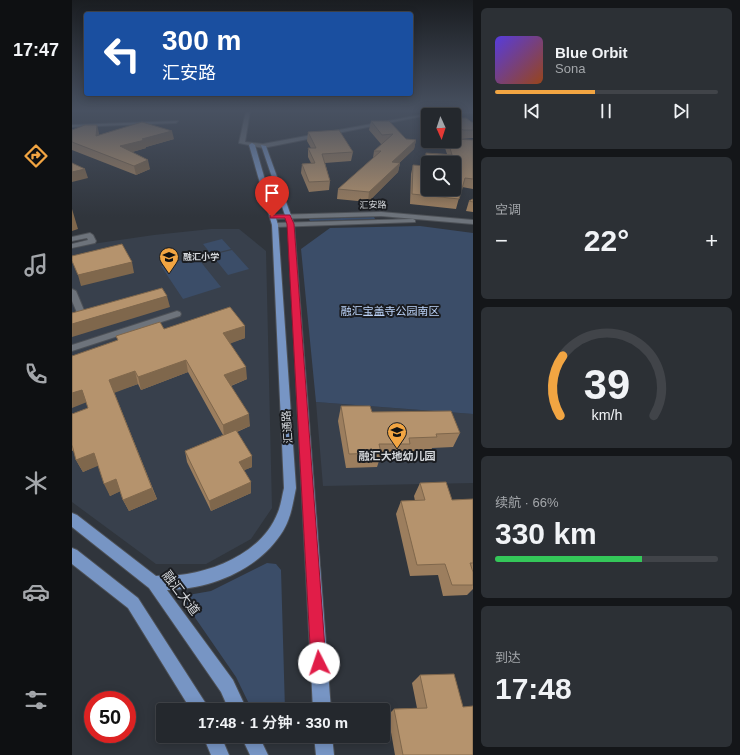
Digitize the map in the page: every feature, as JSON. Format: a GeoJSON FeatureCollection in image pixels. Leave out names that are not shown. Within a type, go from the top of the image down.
{"type":"FeatureCollection","features":[{"type":"Feature","properties":{"kind":"main road","name":"汇通路"},"geometry":{"type":"LineString","coordinates":[[154,583],[187,581],[220,573],[248,559],[272,536],[284,513],[290,488],[274,221],[257,146]]}},
{"type":"Feature","properties":{"kind":"main road","name":"汇通路"},"geometry":{"type":"LineString","coordinates":[[258,146],[289,220],[322,703]]}},
{"type":"Feature","properties":{"kind":"main road","name":"融汇大道"},"geometry":{"type":"LineString","coordinates":[[72,519],[154,583],[227,686],[235,703]]}},
{"type":"Feature","properties":{"kind":"main road"},"geometry":{"type":"LineString","coordinates":[[72,555],[133,603],[197,703]]}},
{"type":"Feature","properties":{"kind":"main road"},"geometry":{"type":"LineString","coordinates":[[215,743],[220,755]]}},
{"type":"Feature","properties":{"kind":"main road"},"geometry":{"type":"LineString","coordinates":[[253,743],[258,755]]}},
{"type":"Feature","properties":{"kind":"main road"},"geometry":{"type":"LineString","coordinates":[[324,743],[325,755]]}},
{"type":"Feature","properties":{"kind":"street","name":"汇安路"},"geometry":{"type":"LineString","coordinates":[[274,221],[381,214],[473,222]]}},
{"type":"Feature","properties":{"kind":"street","name":"汇安路"},"geometry":{"type":"LineString","coordinates":[[289,220],[418,221],[473,227]]}},
{"type":"Feature","properties":{"kind":"street"},"geometry":{"type":"LineString","coordinates":[[72,239],[91,238],[72,246]]}},
{"type":"Feature","properties":{"kind":"street"},"geometry":{"type":"LineString","coordinates":[[72,291],[82,314]]}},
{"type":"Feature","properties":{"kind":"street"},"geometry":{"type":"LineString","coordinates":[[72,348],[178,314]]}},
{"type":"Feature","properties":{"kind":"shaded area"},"geometry":{"type":"Polygon","coordinates":[[[211,229],[239,229],[266,251],[272,508],[251,539],[206,564],[156,564],[72,502],[72,249],[92,244],[154,235],[211,229]]]}},
{"type":"Feature","properties":{"kind":"shaded area","name":"融汇大地幼儿园"},"geometry":{"type":"Polygon","coordinates":[[[316,402],[473,414],[473,483],[323,486],[316,402]]]}},
{"type":"Feature","properties":{"kind":"green space"},"geometry":{"type":"Polygon","coordinates":[[[374,217],[375,219],[310,221],[309,219],[374,217]]]}},
{"type":"Feature","properties":{"kind":"green space","name":"融汇宝盖寺公园南区"},"geometry":{"type":"Polygon","coordinates":[[[420,226],[473,233],[473,414],[316,402],[301,249],[330,228],[420,226]]]}},
{"type":"Feature","properties":{"kind":"green space"},"geometry":{"type":"Polygon","coordinates":[[[222,239],[231,249],[211,254],[203,244],[222,239]]]}},
{"type":"Feature","properties":{"kind":"green space"},"geometry":{"type":"Polygon","coordinates":[[[232,250],[249,269],[228,275],[212,255],[232,250]]]}},
{"type":"Feature","properties":{"kind":"green space"},"geometry":{"type":"Polygon","coordinates":[[[196,256],[221,287],[183,299],[161,266],[196,256]]]}},
{"type":"Feature","properties":{"kind":"green space"},"geometry":{"type":"Polygon","coordinates":[[[267,563],[276,564],[281,570],[285,703],[249,703],[236,677],[187,606],[188,595],[211,591],[267,563]]]}},
{"type":"Feature","properties":{"kind":"building"},"geometry":{"type":"Polygon","coordinates":[[[83,146],[120,146],[148,160],[134,166],[83,146]]]}},
{"type":"Feature","properties":{"kind":"building"},"geometry":{"type":"Polygon","coordinates":[[[315,146],[349,146],[353,152],[322,154],[330,181],[309,182],[302,164],[315,163],[308,148],[316,148],[315,146]]]}},
{"type":"Feature","properties":{"kind":"building"},"geometry":{"type":"Polygon","coordinates":[[[379,146],[409,146],[392,162],[400,163],[369,192],[338,189],[381,151],[374,151],[379,146]]]}},
{"type":"Feature","properties":{"kind":"building"},"geometry":{"type":"Polygon","coordinates":[[[473,146],[473,179],[465,178],[461,192],[461,156],[426,156],[426,153],[452,155],[450,148],[473,146]]]}},
{"type":"Feature","properties":{"kind":"building"},"geometry":{"type":"Polygon","coordinates":[[[72,163],[85,169],[72,172],[72,163]]]}},
{"type":"Feature","properties":{"kind":"building"},"geometry":{"type":"Polygon","coordinates":[[[413,165],[421,166],[421,195],[412,194],[413,165]]]}},
{"type":"Feature","properties":{"kind":"building"},"geometry":{"type":"Polygon","coordinates":[[[431,196],[460,196],[459,199],[431,196]]]}},
{"type":"Feature","properties":{"kind":"building"},"geometry":{"type":"Polygon","coordinates":[[[122,244],[132,262],[78,275],[72,261],[72,256],[122,244]]]}},
{"type":"Feature","properties":{"kind":"building"},"geometry":{"type":"Polygon","coordinates":[[[162,288],[167,296],[72,324],[72,313],[162,288]]]}},
{"type":"Feature","properties":{"kind":"building"},"geometry":{"type":"Polygon","coordinates":[[[230,307],[245,326],[223,333],[246,367],[224,375],[249,414],[223,425],[186,360],[138,377],[135,371],[109,380],[152,488],[123,500],[116,479],[104,484],[94,453],[76,460],[72,445],[72,414],[88,408],[82,390],[72,393],[72,356],[118,340],[116,336],[160,322],[164,329],[230,307]]]}},
{"type":"Feature","properties":{"kind":"building"},"geometry":{"type":"Polygon","coordinates":[[[341,406],[370,406],[372,412],[451,411],[460,433],[436,434],[437,437],[409,438],[410,444],[379,444],[381,453],[349,454],[341,406]]]}},
{"type":"Feature","properties":{"kind":"building"},"geometry":{"type":"Polygon","coordinates":[[[236,430],[252,456],[239,462],[251,482],[209,501],[185,451],[236,430]]]}},
{"type":"Feature","properties":{"kind":"building"},"geometry":{"type":"Polygon","coordinates":[[[446,482],[452,500],[473,499],[473,563],[470,563],[473,572],[473,585],[452,585],[445,564],[417,565],[401,501],[425,500],[420,483],[446,482]]]}},
{"type":"Feature","properties":{"kind":"building"},"geometry":{"type":"Polygon","coordinates":[[[454,674],[463,707],[473,706],[473,755],[403,755],[394,709],[427,708],[420,675],[454,674]]]}},
{"type":"Feature","properties":{"kind":"place","name":"融汇小学"},"geometry":{"type":"Point","coordinates":[169,274]}},
{"type":"Feature","properties":{"kind":"place","name":"融汇大地幼儿园"},"geometry":{"type":"Point","coordinates":[397,449]}},
{"type":"Feature","properties":{"kind":"route"},"geometry":{"type":"LineString","coordinates":[[272,217],[288,216],[290,224],[319,663]]}}]}
